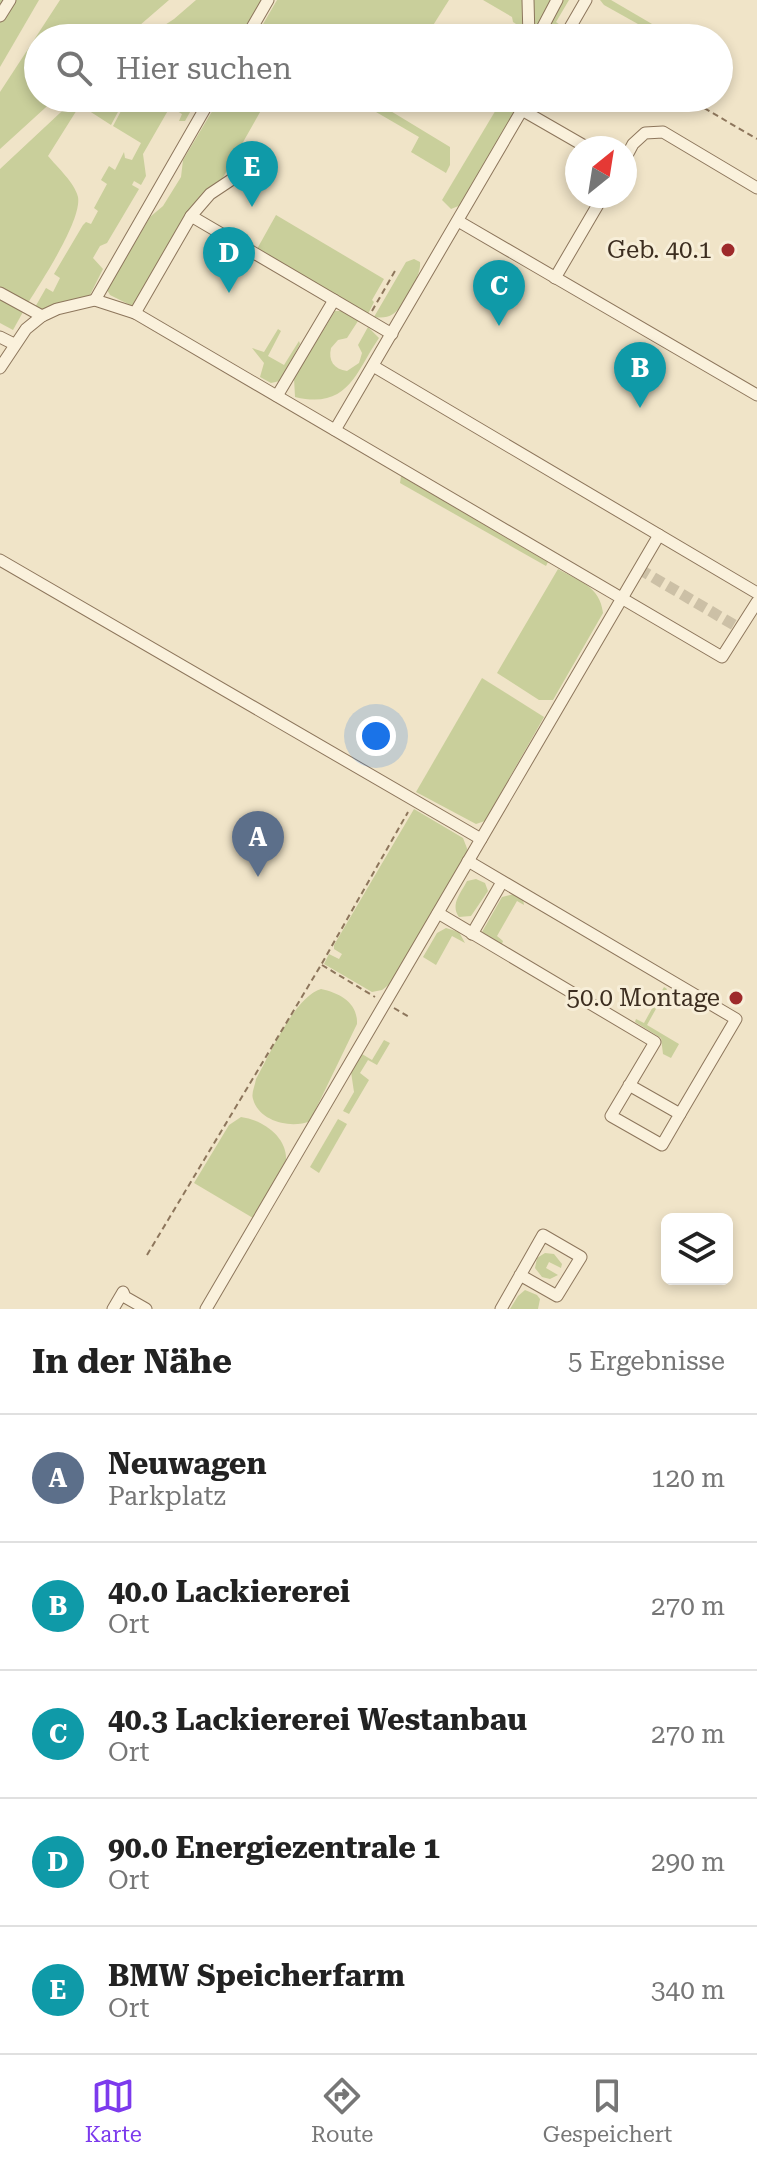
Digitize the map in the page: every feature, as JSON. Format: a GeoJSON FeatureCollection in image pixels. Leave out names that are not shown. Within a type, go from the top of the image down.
{"type":"FeatureCollection","features":[{"type":"Feature","properties":{"kind":"lane"},"geometry":{"type":"LineString","coordinates":[[0,16],[10,0]]}},
{"type":"Feature","properties":{"kind":"lane"},"geometry":{"type":"LineString","coordinates":[[254,24],[268,0]]}},
{"type":"Feature","properties":{"kind":"lane"},"geometry":{"type":"LineString","coordinates":[[528,0],[529,24]]}},
{"type":"Feature","properties":{"kind":"lane"},"geometry":{"type":"LineString","coordinates":[[544,24],[557,0]]}},
{"type":"Feature","properties":{"kind":"lane"},"geometry":{"type":"LineString","coordinates":[[572,24],[586,0]]}},
{"type":"Feature","properties":{"kind":"lane"},"geometry":{"type":"LineString","coordinates":[[95,300],[203,112]]}},
{"type":"Feature","properties":{"kind":"lane"},"geometry":{"type":"LineString","coordinates":[[335,430],[521,112]]}},
{"type":"Feature","properties":{"kind":"lane"},"geometry":{"type":"LineString","coordinates":[[525,112],[567,136]]}},
{"type":"Feature","properties":{"kind":"lane"},"geometry":{"type":"LineString","coordinates":[[637,140],[645,133],[663,132],[757,188]]}},
{"type":"Feature","properties":{"kind":"lane"},"geometry":{"type":"LineString","coordinates":[[135,313],[191,216],[210,194],[231,180]]}},
{"type":"Feature","properties":{"kind":"lane"},"geometry":{"type":"LineString","coordinates":[[555,278],[596,208]]}},
{"type":"Feature","properties":{"kind":"lane"},"geometry":{"type":"LineString","coordinates":[[191,216],[392,334]]}},
{"type":"Feature","properties":{"kind":"lane"},"geometry":{"type":"LineString","coordinates":[[458,221],[757,395]]}},
{"type":"Feature","properties":{"kind":"lane"},"geometry":{"type":"LineString","coordinates":[[0,293],[42,316]]}},
{"type":"Feature","properties":{"kind":"lane"},"geometry":{"type":"LineString","coordinates":[[0,368],[5,341],[57,309],[95,300],[135,313],[722,657],[757,602]]}},
{"type":"Feature","properties":{"kind":"lane"},"geometry":{"type":"LineString","coordinates":[[277,396],[334,300]]}},
{"type":"Feature","properties":{"kind":"lane"},"geometry":{"type":"LineString","coordinates":[[373,366],[757,593]]}},
{"type":"Feature","properties":{"kind":"lane"},"geometry":{"type":"LineString","coordinates":[[206,1309],[659,535]]}},
{"type":"Feature","properties":{"kind":"lane"},"geometry":{"type":"LineString","coordinates":[[0,560],[481,839]]}},
{"type":"Feature","properties":{"kind":"lane"},"geometry":{"type":"LineString","coordinates":[[438,913],[655,1042],[611,1116],[662,1145],[736,1019],[468,861]]}},
{"type":"Feature","properties":{"kind":"lane"},"geometry":{"type":"LineString","coordinates":[[472,934],[502,882]]}},
{"type":"Feature","properties":{"kind":"lane"},"geometry":{"type":"LineString","coordinates":[[629,1085],[680,1114]]}},
{"type":"Feature","properties":{"kind":"lane"},"geometry":{"type":"LineString","coordinates":[[501,1309],[520,1275],[543,1235],[581,1257],[557,1296],[520,1275]]}},
{"type":"Feature","properties":{"kind":"lane"},"geometry":{"type":"LineString","coordinates":[[113,1309],[123,1292],[125,1297],[146,1309]]}},
{"type":"Feature","properties":{"kind":"path"},"geometry":{"type":"LineString","coordinates":[[711,112],[757,139]]}},
{"type":"Feature","properties":{"kind":"path"},"geometry":{"type":"LineString","coordinates":[[367,320],[395,271]]}},
{"type":"Feature","properties":{"kind":"path"},"geometry":{"type":"LineString","coordinates":[[147,1255],[321,965],[415,801]]}},
{"type":"Feature","properties":{"kind":"path"},"geometry":{"type":"LineString","coordinates":[[321,965],[409,1017]]}},
{"type":"Feature","properties":{"kind":"green space"},"geometry":{"type":"Polygon","coordinates":[[[0,0],[39,0],[24,24],[0,67],[0,0]]]}},
{"type":"Feature","properties":{"kind":"green space"},"geometry":{"type":"Polygon","coordinates":[[[60,0],[169,0],[141,24],[44,24],[60,0]]]}},
{"type":"Feature","properties":{"kind":"green space"},"geometry":{"type":"Polygon","coordinates":[[[196,0],[262,0],[248,24],[166,24],[196,0]]]}},
{"type":"Feature","properties":{"kind":"green space"},"geometry":{"type":"Polygon","coordinates":[[[277,0],[449,0],[434,24],[263,24],[277,0]]]}},
{"type":"Feature","properties":{"kind":"green space"},"geometry":{"type":"Polygon","coordinates":[[[483,0],[522,0],[522,24],[513,22],[512,17],[483,0]]]}},
{"type":"Feature","properties":{"kind":"green space"},"geometry":{"type":"Polygon","coordinates":[[[530,0],[569,0],[556,22],[559,24],[533,24],[530,0]]]}},
{"type":"Feature","properties":{"kind":"green space"},"geometry":{"type":"Polygon","coordinates":[[[600,0],[611,0],[652,24],[638,24],[600,0]]]}},
{"type":"Feature","properties":{"kind":"green space"},"geometry":{"type":"Polygon","coordinates":[[[24,55],[24,112],[41,112],[0,149],[0,92],[24,55]]]}},
{"type":"Feature","properties":{"kind":"green space"},"geometry":{"type":"Polygon","coordinates":[[[61,112],[76,112],[48,156],[73,186],[78,207],[59,251],[28,303],[0,288],[0,169],[61,112]]]}},
{"type":"Feature","properties":{"kind":"green space"},"geometry":{"type":"Polygon","coordinates":[[[91,112],[118,112],[111,125],[91,112]]]}},
{"type":"Feature","properties":{"kind":"green space"},"geometry":{"type":"Polygon","coordinates":[[[120,112],[167,112],[143,154],[146,176],[141,185],[134,181],[132,185],[139,189],[107,243],[100,246],[93,258],[103,269],[90,295],[32,317],[46,288],[53,292],[60,278],[54,274],[83,225],[86,222],[91,224],[98,211],[94,208],[107,184],[101,180],[109,166],[115,170],[124,152],[125,158],[132,160],[141,143],[113,126],[120,112]]]}},
{"type":"Feature","properties":{"kind":"green space"},"geometry":{"type":"Polygon","coordinates":[[[179,112],[190,112],[185,121],[179,121],[182,114],[179,112]]]}},
{"type":"Feature","properties":{"kind":"green space"},"geometry":{"type":"Polygon","coordinates":[[[212,112],[260,112],[221,181],[134,307],[110,295],[107,290],[150,217],[163,206],[181,177],[183,160],[212,112]]]}},
{"type":"Feature","properties":{"kind":"green space"},"geometry":{"type":"Polygon","coordinates":[[[376,112],[392,112],[450,147],[450,165],[446,173],[411,152],[419,137],[376,112]]]}},
{"type":"Feature","properties":{"kind":"green space"},"geometry":{"type":"Polygon","coordinates":[[[495,112],[515,112],[461,205],[451,209],[442,200],[495,112]]]}},
{"type":"Feature","properties":{"kind":"green space"},"geometry":{"type":"Polygon","coordinates":[[[276,215],[384,279],[368,314],[257,249],[276,215]]]}},
{"type":"Feature","properties":{"kind":"green space"},"geometry":{"type":"Polygon","coordinates":[[[414,259],[420,262],[420,267],[402,305],[391,315],[374,317],[406,262],[414,259]]]}},
{"type":"Feature","properties":{"kind":"green space"},"geometry":{"type":"Polygon","coordinates":[[[0,298],[23,312],[13,330],[0,323],[0,298]]]}},
{"type":"Feature","properties":{"kind":"green space"},"geometry":{"type":"Polygon","coordinates":[[[335,311],[358,321],[347,338],[338,340],[331,348],[331,360],[339,368],[347,371],[359,363],[362,353],[358,345],[368,327],[379,338],[357,375],[339,393],[313,400],[295,397],[294,378],[335,311]]]}},
{"type":"Feature","properties":{"kind":"green space"},"geometry":{"type":"Polygon","coordinates":[[[278,329],[281,331],[268,356],[284,365],[299,341],[300,344],[280,381],[271,383],[260,377],[264,363],[252,348],[264,352],[278,329]]]}},
{"type":"Feature","properties":{"kind":"green space"},"geometry":{"type":"Polygon","coordinates":[[[401,476],[548,562],[546,566],[400,483],[401,476]]]}},
{"type":"Feature","properties":{"kind":"green space"},"geometry":{"type":"Polygon","coordinates":[[[558,569],[593,590],[603,613],[553,700],[539,700],[497,673],[558,569]]]}},
{"type":"Feature","properties":{"kind":"green space"},"geometry":{"type":"Polygon","coordinates":[[[482,678],[544,717],[485,821],[476,824],[416,792],[482,678]]]}},
{"type":"Feature","properties":{"kind":"green space"},"geometry":{"type":"Polygon","coordinates":[[[414,809],[463,838],[468,851],[391,983],[382,990],[372,992],[324,964],[329,954],[339,959],[342,954],[334,949],[334,945],[414,809]]]}},
{"type":"Feature","properties":{"kind":"green space"},"geometry":{"type":"Polygon","coordinates":[[[476,879],[485,883],[488,891],[471,916],[459,917],[457,899],[467,881],[476,879]]]}},
{"type":"Feature","properties":{"kind":"green space"},"geometry":{"type":"Polygon","coordinates":[[[514,894],[523,899],[524,905],[517,901],[497,936],[503,941],[502,944],[482,932],[502,897],[514,894]]]}},
{"type":"Feature","properties":{"kind":"green space"},"geometry":{"type":"Polygon","coordinates":[[[446,928],[459,932],[465,943],[452,936],[436,965],[423,957],[437,933],[446,928]]]}},
{"type":"Feature","properties":{"kind":"green space"},"geometry":{"type":"Polygon","coordinates":[[[664,987],[667,989],[647,1025],[679,1044],[671,1058],[663,1054],[661,1038],[635,1022],[636,1019],[644,1023],[664,987]]]}},
{"type":"Feature","properties":{"kind":"green space"},"geometry":{"type":"Polygon","coordinates":[[[321,989],[346,1000],[354,1010],[357,1024],[310,1121],[294,1124],[277,1122],[256,1107],[253,1092],[256,1079],[292,1014],[311,994],[321,989]]]}},
{"type":"Feature","properties":{"kind":"green space"},"geometry":{"type":"Polygon","coordinates":[[[384,1040],[390,1043],[377,1065],[368,1060],[360,1073],[369,1080],[349,1114],[343,1111],[354,1092],[351,1072],[362,1054],[372,1060],[384,1040]]]}},
{"type":"Feature","properties":{"kind":"green space"},"geometry":{"type":"Polygon","coordinates":[[[241,1117],[272,1131],[282,1144],[286,1160],[253,1218],[194,1183],[229,1125],[241,1117]]]}},
{"type":"Feature","properties":{"kind":"green space"},"geometry":{"type":"Polygon","coordinates":[[[338,1119],[347,1124],[319,1173],[310,1167],[338,1119]]]}},
{"type":"Feature","properties":{"kind":"green space"},"geometry":{"type":"Polygon","coordinates":[[[545,1253],[554,1254],[562,1264],[561,1268],[549,1262],[546,1268],[558,1275],[550,1279],[542,1277],[535,1268],[537,1258],[545,1253]]]}},
{"type":"Feature","properties":{"kind":"green space"},"geometry":{"type":"Polygon","coordinates":[[[525,1290],[540,1299],[538,1309],[510,1309],[518,1296],[525,1290]]]}},
{"type":"Feature","properties":{"kind":"tunnel"},"geometry":{"type":"LineString","coordinates":[[639,569],[741,629]]}},
{"type":"Feature","properties":{"kind":"place","name":"BMW Speicherfarm"},"geometry":{"type":"Point","coordinates":[252,207]}},
{"type":"Feature","properties":{"kind":"place","name":"Geb. 40.1"},"geometry":{"type":"Point","coordinates":[728,250]}},
{"type":"Feature","properties":{"kind":"place","name":"90.0 Energiezentrale 1"},"geometry":{"type":"Point","coordinates":[229,293]}},
{"type":"Feature","properties":{"kind":"place","name":"40.3 Lackiererei Westanbau"},"geometry":{"type":"Point","coordinates":[499,326]}},
{"type":"Feature","properties":{"kind":"place","name":"40.0 Lackiererei"},"geometry":{"type":"Point","coordinates":[640,408]}},
{"type":"Feature","properties":{"kind":"place","name":"Neuwagen"},"geometry":{"type":"Point","coordinates":[258,877]}},
{"type":"Feature","properties":{"kind":"place","name":"50.0 Montage"},"geometry":{"type":"Point","coordinates":[736,998]}}]}
